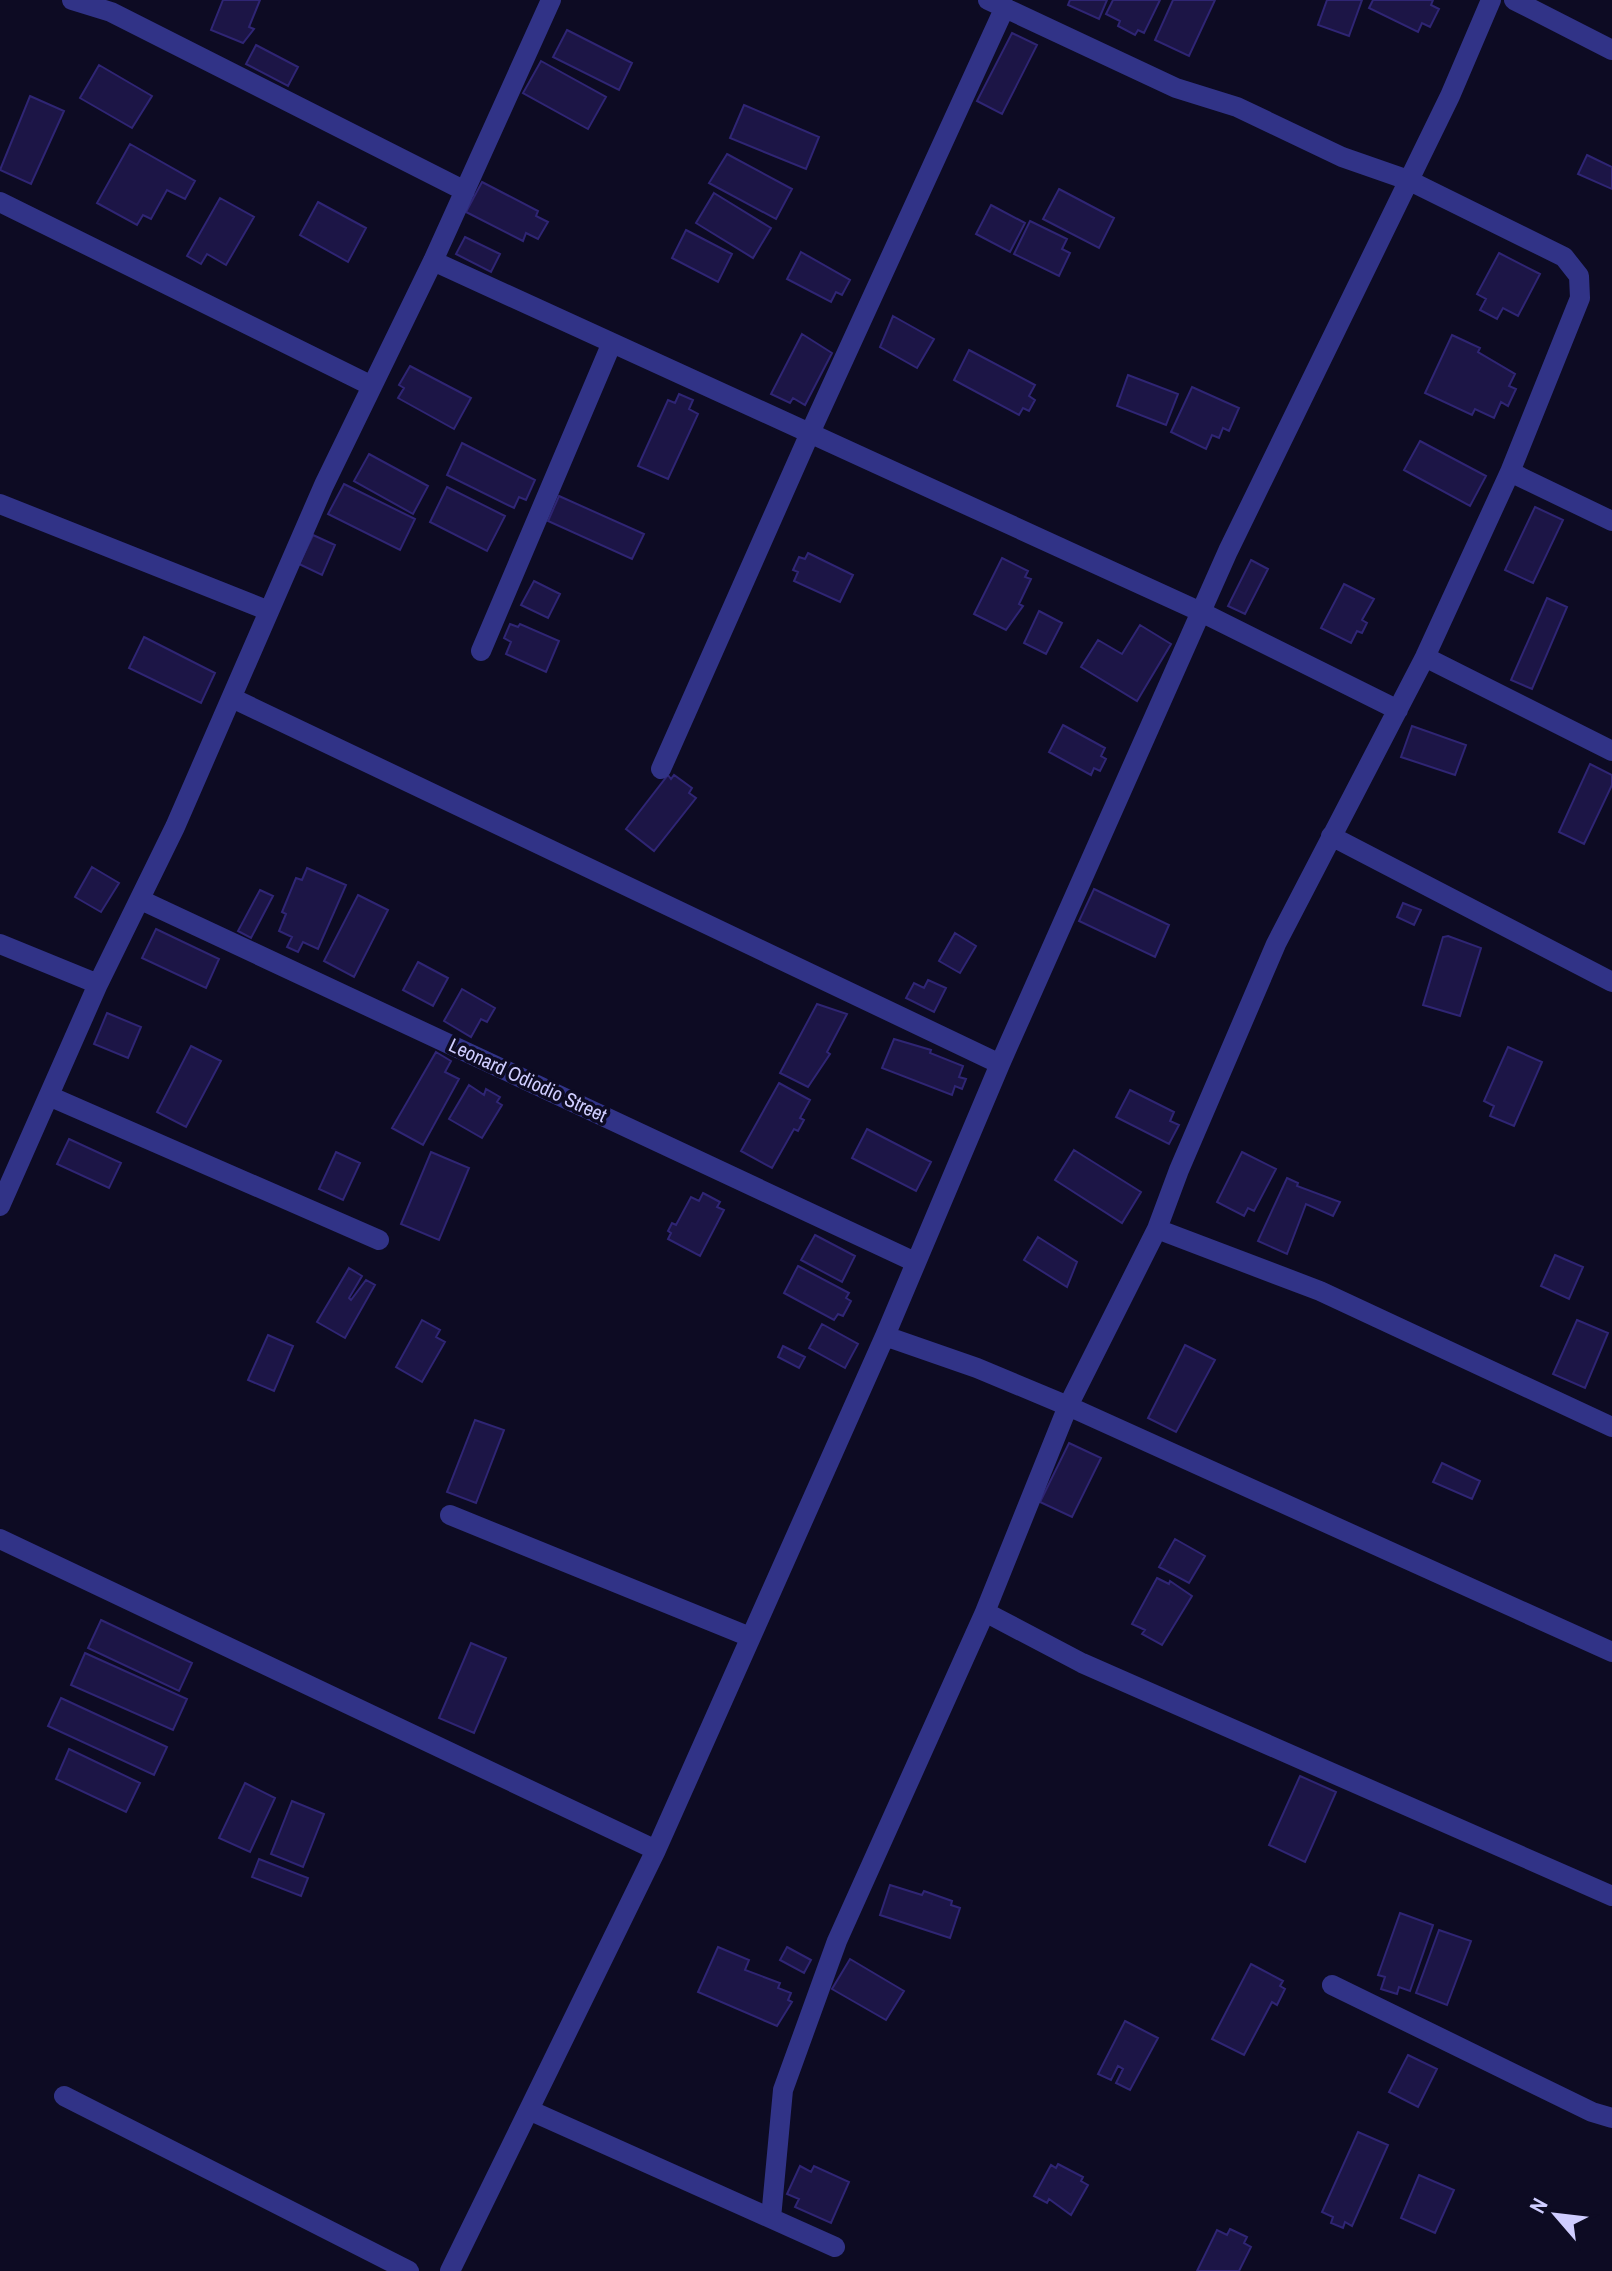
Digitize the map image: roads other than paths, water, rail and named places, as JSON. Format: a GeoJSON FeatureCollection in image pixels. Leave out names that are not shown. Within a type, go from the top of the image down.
{"type":"FeatureCollection","features":[{"type":"Feature","properties":{"kind":"street"},"geometry":{"type":"LineString","coordinates":[[72,0],[124,18],[465,191]]}},
{"type":"Feature","properties":{"kind":"street"},"geometry":{"type":"LineString","coordinates":[[0,1206],[7,1172],[49,1096],[98,984],[141,900],[269,611],[551,0]]}},
{"type":"Feature","properties":{"kind":"street"},"geometry":{"type":"LineString","coordinates":[[450,2271],[656,1850],[885,1336],[1000,1064],[1201,612],[1491,0]]}},
{"type":"Feature","properties":{"kind":"street"},"geometry":{"type":"LineString","coordinates":[[1514,0],[1612,50]]}},
{"type":"Feature","properties":{"kind":"street"},"geometry":{"type":"LineString","coordinates":[[661,769],[996,4],[1176,88],[1237,107],[1342,157],[1408,180],[1564,257],[1579,276],[1580,298],[1510,472],[1425,657],[1276,944],[1179,1170],[1157,1229],[1068,1406],[985,1612],[837,1941],[783,2090],[771,2218]]}},
{"type":"Feature","properties":{"kind":"street"},"geometry":{"type":"LineString","coordinates":[[0,202],[372,386]]}},
{"type":"Feature","properties":{"kind":"street"},"geometry":{"type":"LineString","coordinates":[[433,261],[611,345],[1201,612],[1398,710]]}},
{"type":"Feature","properties":{"kind":"street"},"geometry":{"type":"LineString","coordinates":[[481,651],[611,345]]}},
{"type":"Feature","properties":{"kind":"street"},"geometry":{"type":"LineString","coordinates":[[1510,472],[1612,521]]}},
{"type":"Feature","properties":{"kind":"street"},"geometry":{"type":"LineString","coordinates":[[0,504],[269,611]]}},
{"type":"Feature","properties":{"kind":"street"},"geometry":{"type":"LineString","coordinates":[[1425,657],[1612,751]]}},
{"type":"Feature","properties":{"kind":"street"},"geometry":{"type":"LineString","coordinates":[[232,698],[1000,1064]]}},
{"type":"Feature","properties":{"kind":"street"},"geometry":{"type":"LineString","coordinates":[[1331,836],[1612,982]]}},
{"type":"Feature","properties":{"kind":"street","name":"Leonard Odiodio Street"},"geometry":{"type":"LineString","coordinates":[[141,900],[915,1262]]}},
{"type":"Feature","properties":{"kind":"street"},"geometry":{"type":"LineString","coordinates":[[0,944],[98,984]]}},
{"type":"Feature","properties":{"kind":"street"},"geometry":{"type":"LineString","coordinates":[[49,1096],[379,1240]]}},
{"type":"Feature","properties":{"kind":"street"},"geometry":{"type":"LineString","coordinates":[[1157,1229],[1320,1291],[1612,1427]]}},
{"type":"Feature","properties":{"kind":"street"},"geometry":{"type":"LineString","coordinates":[[885,1336],[977,1368],[1068,1406],[1612,1652]]}},
{"type":"Feature","properties":{"kind":"street"},"geometry":{"type":"LineString","coordinates":[[450,1515],[750,1637]]}},
{"type":"Feature","properties":{"kind":"street"},"geometry":{"type":"LineString","coordinates":[[0,1539],[656,1850]]}},
{"type":"Feature","properties":{"kind":"street"},"geometry":{"type":"LineString","coordinates":[[985,1612],[1082,1663],[1612,1896]]}},
{"type":"Feature","properties":{"kind":"street"},"geometry":{"type":"LineString","coordinates":[[1332,1985],[1592,2112],[1612,2118]]}},
{"type":"Feature","properties":{"kind":"street"},"geometry":{"type":"LineString","coordinates":[[64,2096],[409,2271]]}},
{"type":"Feature","properties":{"kind":"street"},"geometry":{"type":"LineString","coordinates":[[529,2110],[835,2247]]}}]}
